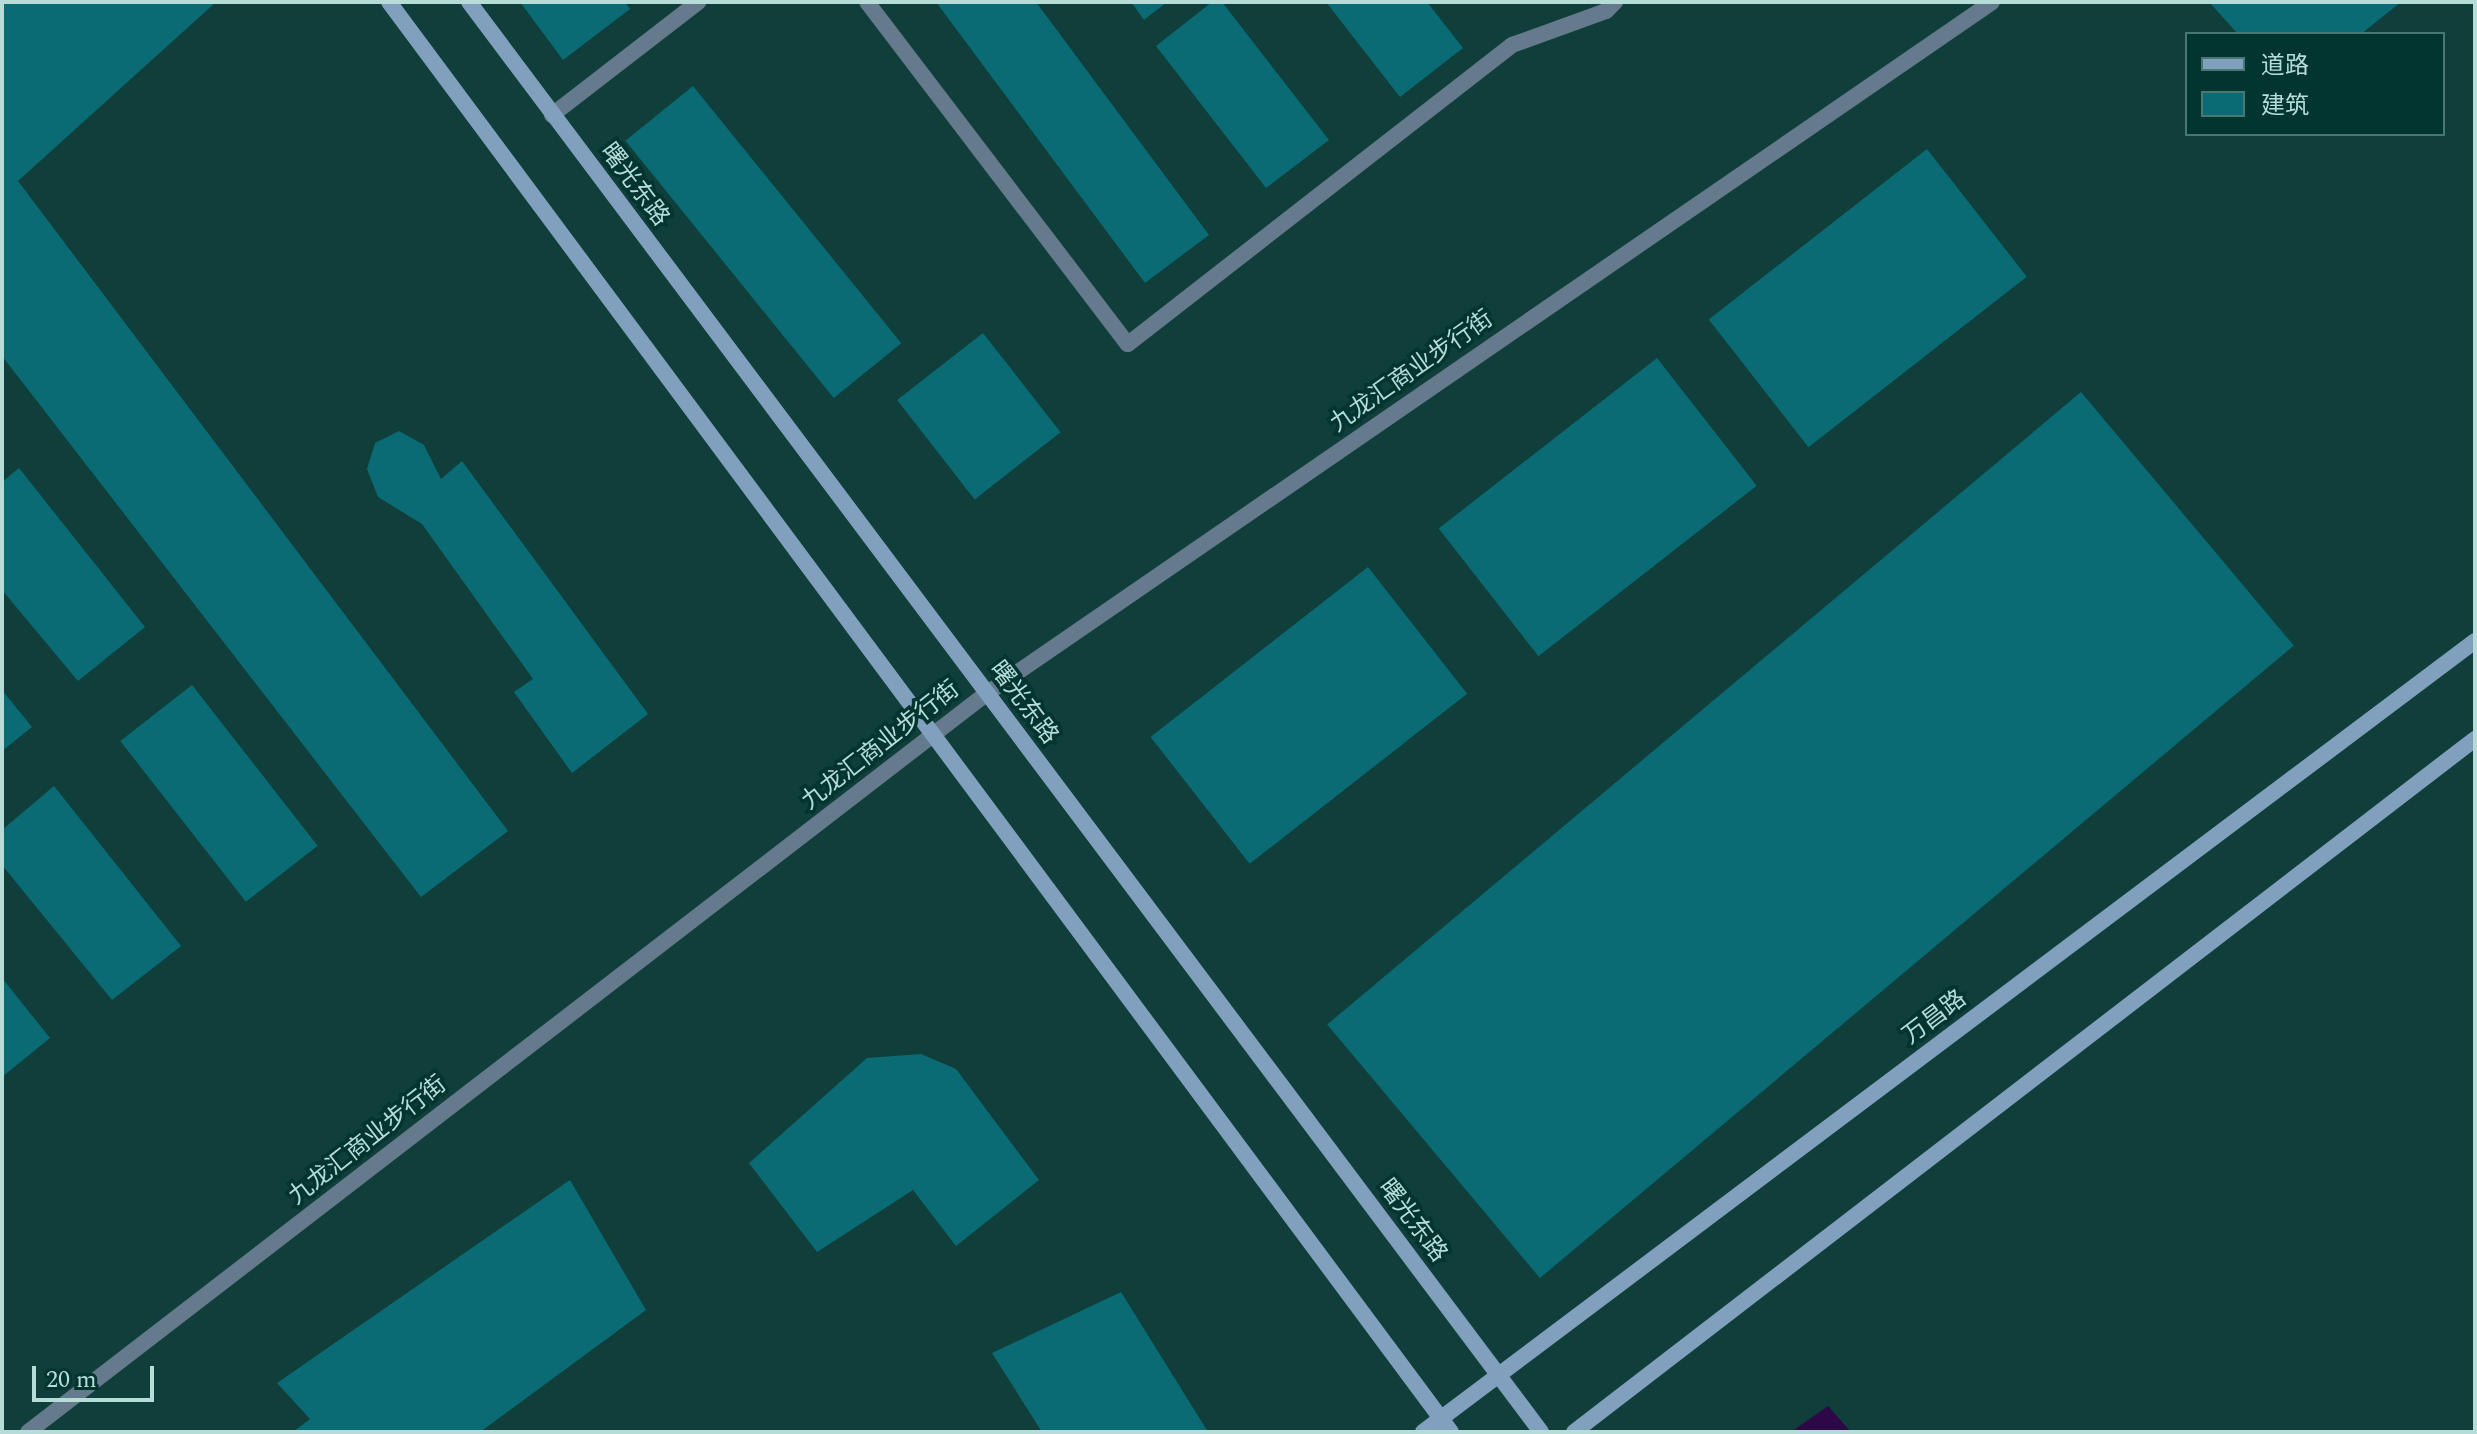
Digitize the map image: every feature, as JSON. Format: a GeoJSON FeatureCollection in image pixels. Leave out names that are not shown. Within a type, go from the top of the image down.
{"type":"FeatureCollection","features":[{"type":"Feature","properties":{"kind":"main road"},"geometry":{"type":"LineString","coordinates":[[389,2],[1445,1425]]}},
{"type":"Feature","properties":{"kind":"main road","name":"曙光东路"},"geometry":{"type":"LineString","coordinates":[[469,2],[1541,1432]]}},
{"type":"Feature","properties":{"kind":"main road","name":"万昌路"},"geometry":{"type":"LineString","coordinates":[[1423,1432],[1445,1425],[1499,1377],[2475,641]]}},
{"type":"Feature","properties":{"kind":"main road"},"geometry":{"type":"LineString","coordinates":[[1574,1432],[2475,739]]}},
{"type":"Feature","properties":{"kind":"street"},"geometry":{"type":"LineString","coordinates":[[552,115],[698,2]]}},
{"type":"Feature","properties":{"kind":"street"},"geometry":{"type":"LineString","coordinates":[[867,2],[1128,344],[1512,45],[1606,11],[1615,2]]}},
{"type":"Feature","properties":{"kind":"street","name":"九龙汇商业步行街"},"geometry":{"type":"LineString","coordinates":[[28,1432],[986,694],[1992,2]]}},
{"type":"Feature","properties":{"kind":"shaded area"},"geometry":{"type":"Polygon","coordinates":[[[1828,1406],[1851,1432],[1791,1432],[1828,1406]]]}},
{"type":"Feature","properties":{"kind":"building"},"geometry":{"type":"Polygon","coordinates":[[[2,2],[216,2],[18,181],[508,831],[421,897],[2,356],[2,2]]]}},
{"type":"Feature","properties":{"kind":"building"},"geometry":{"type":"Polygon","coordinates":[[[520,2],[625,2],[630,9],[563,60],[520,2]]]}},
{"type":"Feature","properties":{"kind":"building"},"geometry":{"type":"Polygon","coordinates":[[[936,2],[1036,2],[1209,235],[1145,283],[936,2]]]}},
{"type":"Feature","properties":{"kind":"building"},"geometry":{"type":"Polygon","coordinates":[[[1131,2],[1167,2],[1144,20],[1131,2]]]}},
{"type":"Feature","properties":{"kind":"building"},"geometry":{"type":"Polygon","coordinates":[[[1212,2],[1222,2],[1329,140],[1266,188],[1156,46],[1212,2]]]}},
{"type":"Feature","properties":{"kind":"building"},"geometry":{"type":"Polygon","coordinates":[[[1326,2],[1427,2],[1463,48],[1400,97],[1326,2]]]}},
{"type":"Feature","properties":{"kind":"building"},"geometry":{"type":"Polygon","coordinates":[[[2209,2],[2401,2],[2364,32],[2236,32],[2209,2]]]}},
{"type":"Feature","properties":{"kind":"building"},"geometry":{"type":"Polygon","coordinates":[[[693,86],[901,343],[834,398],[625,141],[693,86]]]}},
{"type":"Feature","properties":{"kind":"building"},"geometry":{"type":"Polygon","coordinates":[[[1927,149],[2027,277],[1808,447],[1709,320],[1927,149]]]}},
{"type":"Feature","properties":{"kind":"building"},"geometry":{"type":"Polygon","coordinates":[[[983,333],[1061,432],[975,499],[897,400],[983,333]]]}},
{"type":"Feature","properties":{"kind":"building"},"geometry":{"type":"Polygon","coordinates":[[[1657,358],[1757,486],[1538,656],[1439,529],[1657,358]]]}},
{"type":"Feature","properties":{"kind":"building"},"geometry":{"type":"Polygon","coordinates":[[[2081,392],[2294,646],[1540,1278],[1327,1025],[2081,392]]]}},
{"type":"Feature","properties":{"kind":"building"},"geometry":{"type":"Polygon","coordinates":[[[399,431],[424,445],[441,479],[462,461],[648,714],[572,773],[514,692],[533,679],[422,524],[378,497],[367,469],[375,443],[399,431]]]}},
{"type":"Feature","properties":{"kind":"building"},"geometry":{"type":"Polygon","coordinates":[[[19,468],[145,627],[78,681],[2,590],[2,482],[19,468]]]}},
{"type":"Feature","properties":{"kind":"building"},"geometry":{"type":"Polygon","coordinates":[[[1368,567],[1467,694],[1250,864],[1151,737],[1368,567]]]}},
{"type":"Feature","properties":{"kind":"building"},"geometry":{"type":"Polygon","coordinates":[[[192,685],[318,846],[246,902],[120,741],[192,685]]]}},
{"type":"Feature","properties":{"kind":"building"},"geometry":{"type":"Polygon","coordinates":[[[2,690],[32,727],[2,751],[2,690]]]}},
{"type":"Feature","properties":{"kind":"building"},"geometry":{"type":"Polygon","coordinates":[[[54,786],[181,946],[112,1000],[2,865],[2,830],[54,786]]]}},
{"type":"Feature","properties":{"kind":"building"},"geometry":{"type":"Polygon","coordinates":[[[2,978],[50,1038],[2,1077],[2,978]]]}},
{"type":"Feature","properties":{"kind":"building"},"geometry":{"type":"Polygon","coordinates":[[[921,1054],[956,1069],[1039,1180],[956,1246],[913,1190],[817,1252],[749,1163],[867,1058],[921,1054]]]}},
{"type":"Feature","properties":{"kind":"building"},"geometry":{"type":"Polygon","coordinates":[[[570,1180],[646,1310],[480,1432],[293,1432],[310,1419],[277,1383],[570,1180]]]}},
{"type":"Feature","properties":{"kind":"building"},"geometry":{"type":"Polygon","coordinates":[[[1121,1292],[1208,1432],[1042,1432],[992,1353],[1121,1292]]]}}]}
